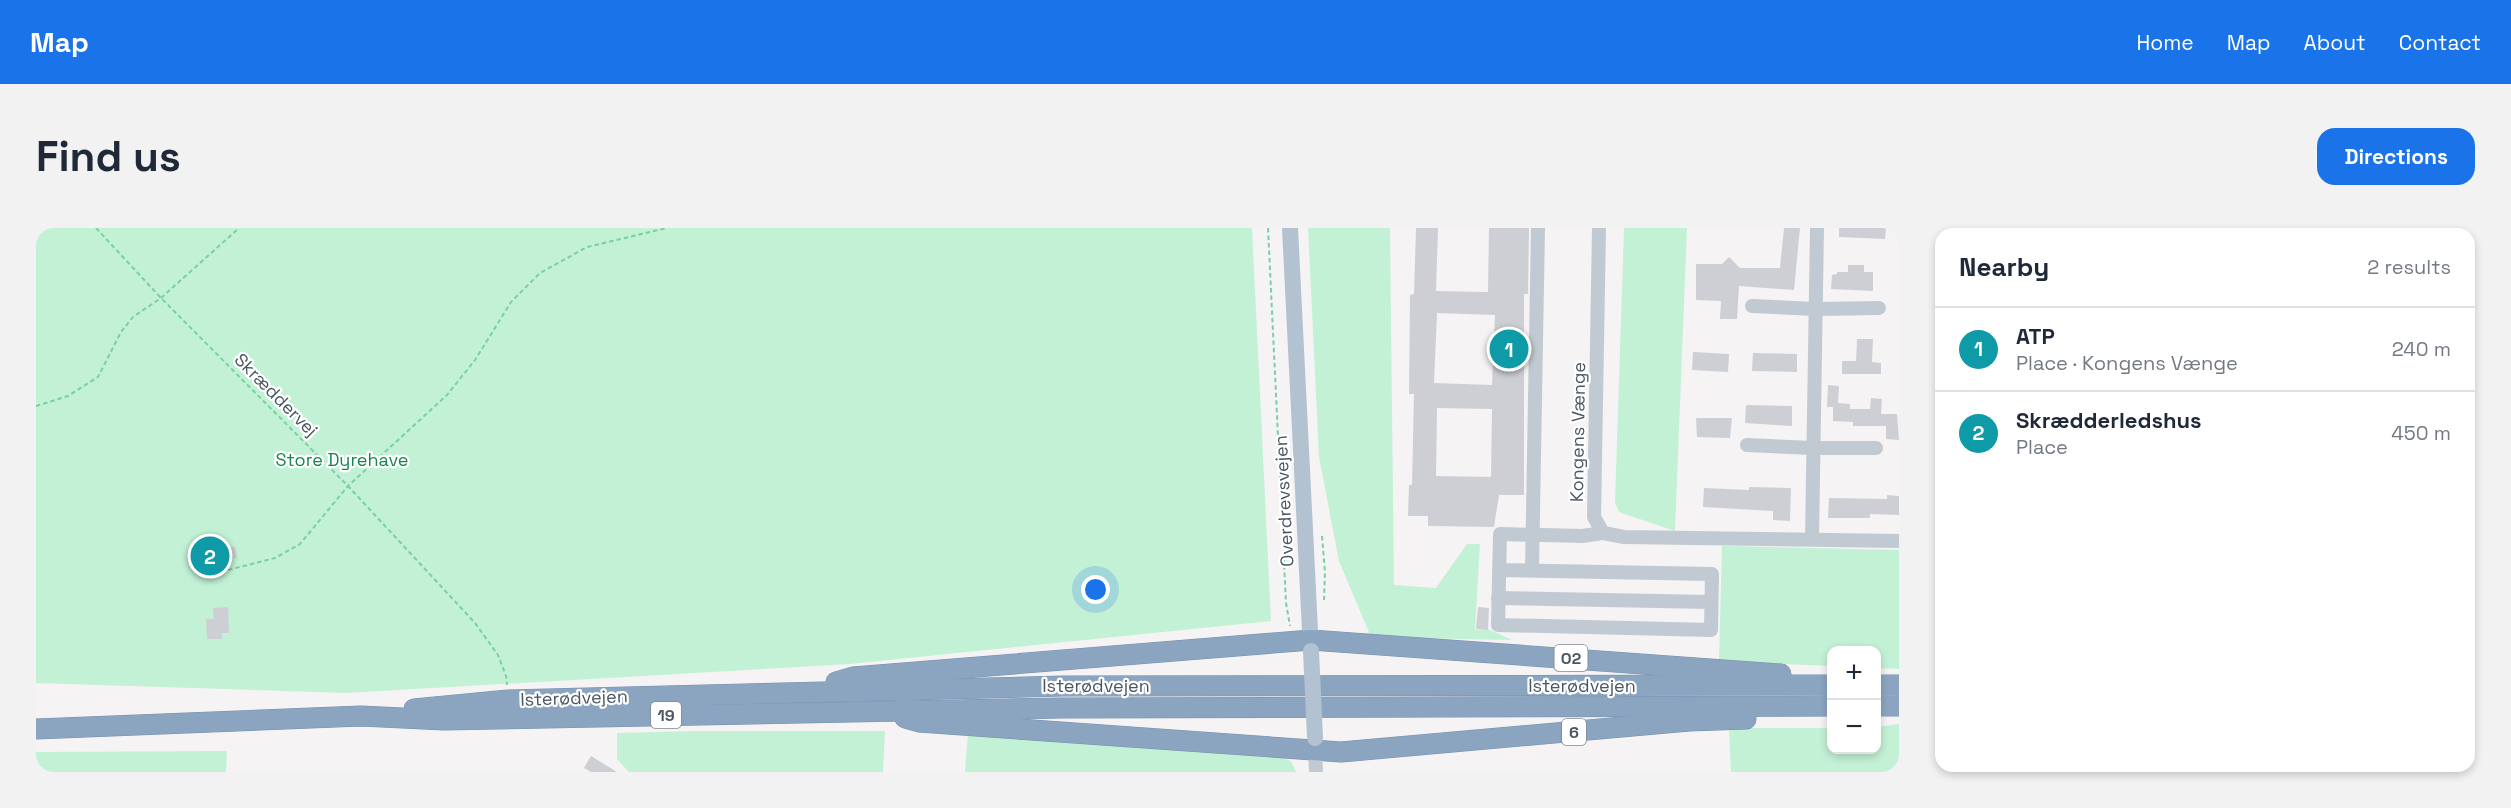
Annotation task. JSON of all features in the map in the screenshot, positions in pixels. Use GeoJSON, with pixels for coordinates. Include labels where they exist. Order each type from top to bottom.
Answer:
{"type":"FeatureCollection","features":[{"type":"Feature","properties":{"kind":"highway","name":"O2"},"geometry":{"type":"LineString","coordinates":[[1305,644],[1717,668],[1827,679]]}},
{"type":"Feature","properties":{"kind":"highway"},"geometry":{"type":"LineString","coordinates":[[800,691],[853,677],[1305,644]]}},
{"type":"Feature","properties":{"kind":"highway","name":"Isterødvejen"},"geometry":{"type":"LineString","coordinates":[[361,716],[444,705],[508,700],[800,691],[1063,686],[1827,685]]}},
{"type":"Feature","properties":{"kind":"highway"},"geometry":{"type":"LineString","coordinates":[[1881,685],[1899,686]]}},
{"type":"Feature","properties":{"kind":"highway"},"geometry":{"type":"LineString","coordinates":[[1881,706],[1899,706]]}},
{"type":"Feature","properties":{"kind":"highway","name":"Isterødvejen"},"geometry":{"type":"LineString","coordinates":[[36,729],[361,716],[444,720],[1061,708],[1827,707]]}},
{"type":"Feature","properties":{"kind":"highway","name":"6"},"geometry":{"type":"LineString","coordinates":[[1315,744],[1341,752],[1689,722],[1780,718],[1827,708]]}},
{"type":"Feature","properties":{"kind":"highway"},"geometry":{"type":"LineString","coordinates":[[879,710],[919,722],[1315,744]]}},
{"type":"Feature","properties":{"kind":"main road","name":"Overdrevsvejen"},"geometry":{"type":"LineString","coordinates":[[1290,228],[1305,644],[1315,744]]}},
{"type":"Feature","properties":{"kind":"street"},"geometry":{"type":"LineString","coordinates":[[1533,570],[1531,535],[1538,228]]}},
{"type":"Feature","properties":{"kind":"street","name":"Kongens Vænge"},"geometry":{"type":"LineString","coordinates":[[1599,228],[1594,517],[1603,533]]}},
{"type":"Feature","properties":{"kind":"street"},"geometry":{"type":"LineString","coordinates":[[1812,539],[1817,228]]}},
{"type":"Feature","properties":{"kind":"street"},"geometry":{"type":"LineString","coordinates":[[1752,306],[1815,309],[1879,308]]}},
{"type":"Feature","properties":{"kind":"street"},"geometry":{"type":"LineString","coordinates":[[1746,445],[1876,448]]}},
{"type":"Feature","properties":{"kind":"street"},"geometry":{"type":"LineString","coordinates":[[1499,570],[1712,574],[1710,630],[1498,625],[1498,598],[1500,534],[1582,536],[1603,533],[1624,537],[1899,541]]}},
{"type":"Feature","properties":{"kind":"street"},"geometry":{"type":"LineString","coordinates":[[1498,598],[1711,602]]}},
{"type":"Feature","properties":{"kind":"street","name":"Overdrevsvejen"},"geometry":{"type":"LineString","coordinates":[[1315,744],[1316,772]]}},
{"type":"Feature","properties":{"kind":"path","name":"Skræddervej"},"geometry":{"type":"LineString","coordinates":[[96,228],[161,298],[348,486],[475,623],[498,655],[506,676],[508,700]]}},
{"type":"Feature","properties":{"kind":"path"},"geometry":{"type":"LineString","coordinates":[[36,406],[68,396],[98,377],[121,332],[133,317],[161,298],[239,228]]}},
{"type":"Feature","properties":{"kind":"path"},"geometry":{"type":"LineString","coordinates":[[228,570],[275,558],[300,544],[348,486],[447,395],[475,360],[511,302],[540,273],[587,247],[667,228]]}},
{"type":"Feature","properties":{"kind":"path"},"geometry":{"type":"LineString","coordinates":[[1268,228],[1286,603],[1305,644]]}},
{"type":"Feature","properties":{"kind":"green space","name":"Store Dyrehave"},"geometry":{"type":"Polygon","coordinates":[[[36,228],[1252,228],[1271,621],[850,664],[345,693],[36,683],[36,228]]]}},
{"type":"Feature","properties":{"kind":"green space"},"geometry":{"type":"Polygon","coordinates":[[[1308,228],[1390,228],[1394,585],[1436,588],[1467,544],[1480,544],[1475,630],[1488,629],[1512,640],[1371,637],[1339,561],[1319,457],[1308,228]]]}},
{"type":"Feature","properties":{"kind":"green space"},"geometry":{"type":"Polygon","coordinates":[[[1624,228],[1687,228],[1675,531],[1619,512],[1615,502],[1624,228]]]}},
{"type":"Feature","properties":{"kind":"green space"},"geometry":{"type":"Polygon","coordinates":[[[1722,546],[1899,550],[1899,669],[1881,668],[1881,646],[1827,646],[1827,666],[1719,661],[1722,546]]]}},
{"type":"Feature","properties":{"kind":"green space"},"geometry":{"type":"Polygon","coordinates":[[[1899,724],[1899,772],[1731,772],[1729,728],[1827,728],[1827,754],[1881,754],[1881,726],[1899,724]]]}},
{"type":"Feature","properties":{"kind":"green space"},"geometry":{"type":"Polygon","coordinates":[[[885,731],[883,772],[629,772],[617,759],[617,733],[885,731]]]}},
{"type":"Feature","properties":{"kind":"green space"},"geometry":{"type":"Polygon","coordinates":[[[968,733],[1283,758],[1291,761],[1296,772],[965,772],[968,733]]]}},
{"type":"Feature","properties":{"kind":"green space"},"geometry":{"type":"Polygon","coordinates":[[[227,751],[226,772],[36,772],[36,752],[227,751]]]}},
{"type":"Feature","properties":{"kind":"building"},"geometry":{"type":"Polygon","coordinates":[[[1416,228],[1438,228],[1436,291],[1488,292],[1489,228],[1529,228],[1528,294],[1524,294],[1524,495],[1499,495],[1494,527],[1428,526],[1428,516],[1408,516],[1409,485],[1412,485],[1414,394],[1409,394],[1410,295],[1414,294],[1416,228]],[[1437,313],[1434,383],[1492,385],[1495,315],[1437,313]],[[1437,408],[1436,476],[1491,477],[1492,409],[1437,408]]]}},
{"type":"Feature","properties":{"kind":"building"},"geometry":{"type":"Polygon","coordinates":[[[1784,228],[1800,228],[1794,290],[1739,286],[1737,319],[1720,319],[1721,301],[1696,300],[1696,264],[1722,264],[1729,257],[1740,268],[1780,268],[1784,228]]]}},
{"type":"Feature","properties":{"kind":"building"},"geometry":{"type":"Polygon","coordinates":[[[1839,228],[1886,228],[1885,239],[1839,237],[1839,228]]]}},
{"type":"Feature","properties":{"kind":"building"},"geometry":{"type":"Polygon","coordinates":[[[1848,265],[1864,265],[1864,272],[1873,272],[1873,291],[1831,289],[1832,275],[1837,272],[1848,272],[1848,265]]]}},
{"type":"Feature","properties":{"kind":"building"},"geometry":{"type":"Polygon","coordinates":[[[1857,339],[1873,339],[1872,362],[1881,363],[1881,374],[1842,374],[1842,361],[1856,361],[1857,339]]]}},
{"type":"Feature","properties":{"kind":"building"},"geometry":{"type":"Polygon","coordinates":[[[1693,352],[1729,354],[1728,372],[1692,370],[1693,352]]]}},
{"type":"Feature","properties":{"kind":"building"},"geometry":{"type":"Polygon","coordinates":[[[1753,353],[1797,354],[1797,372],[1752,371],[1753,353]]]}},
{"type":"Feature","properties":{"kind":"building"},"geometry":{"type":"Polygon","coordinates":[[[1828,385],[1839,386],[1838,403],[1850,404],[1850,409],[1870,409],[1871,398],[1882,399],[1881,414],[1897,414],[1899,440],[1886,439],[1886,426],[1853,426],[1853,422],[1833,421],[1833,407],[1827,407],[1828,385]]]}},
{"type":"Feature","properties":{"kind":"building"},"geometry":{"type":"Polygon","coordinates":[[[1746,406],[1792,406],[1792,426],[1745,423],[1746,406]]]}},
{"type":"Feature","properties":{"kind":"building"},"geometry":{"type":"Polygon","coordinates":[[[1696,418],[1732,418],[1730,438],[1697,437],[1696,418]]]}},
{"type":"Feature","properties":{"kind":"building"},"geometry":{"type":"Polygon","coordinates":[[[1749,487],[1791,488],[1790,521],[1773,520],[1773,511],[1703,507],[1704,488],[1749,490],[1749,487]]]}},
{"type":"Feature","properties":{"kind":"building"},"geometry":{"type":"Polygon","coordinates":[[[1887,495],[1899,496],[1899,515],[1870,514],[1870,518],[1828,518],[1829,498],[1887,499],[1887,495]]]}},
{"type":"Feature","properties":{"kind":"building"},"geometry":{"type":"Polygon","coordinates":[[[235,547],[237,558],[217,560],[217,564],[204,565],[203,549],[235,547]]]}},
{"type":"Feature","properties":{"kind":"building"},"geometry":{"type":"Polygon","coordinates":[[[228,607],[229,633],[222,633],[222,639],[207,639],[206,619],[214,619],[213,608],[228,607]]]}},
{"type":"Feature","properties":{"kind":"building"},"geometry":{"type":"Polygon","coordinates":[[[1478,607],[1489,608],[1488,630],[1476,629],[1478,607]]]}},
{"type":"Feature","properties":{"kind":"building"},"geometry":{"type":"Polygon","coordinates":[[[591,756],[617,772],[591,772],[584,768],[591,756]]]}},
{"type":"Feature","properties":{"kind":"place","name":"ATP"},"geometry":{"type":"Point","coordinates":[1509,349]}},
{"type":"Feature","properties":{"kind":"place","name":"Skrædderledshus"},"geometry":{"type":"Point","coordinates":[210,556]}}]}
